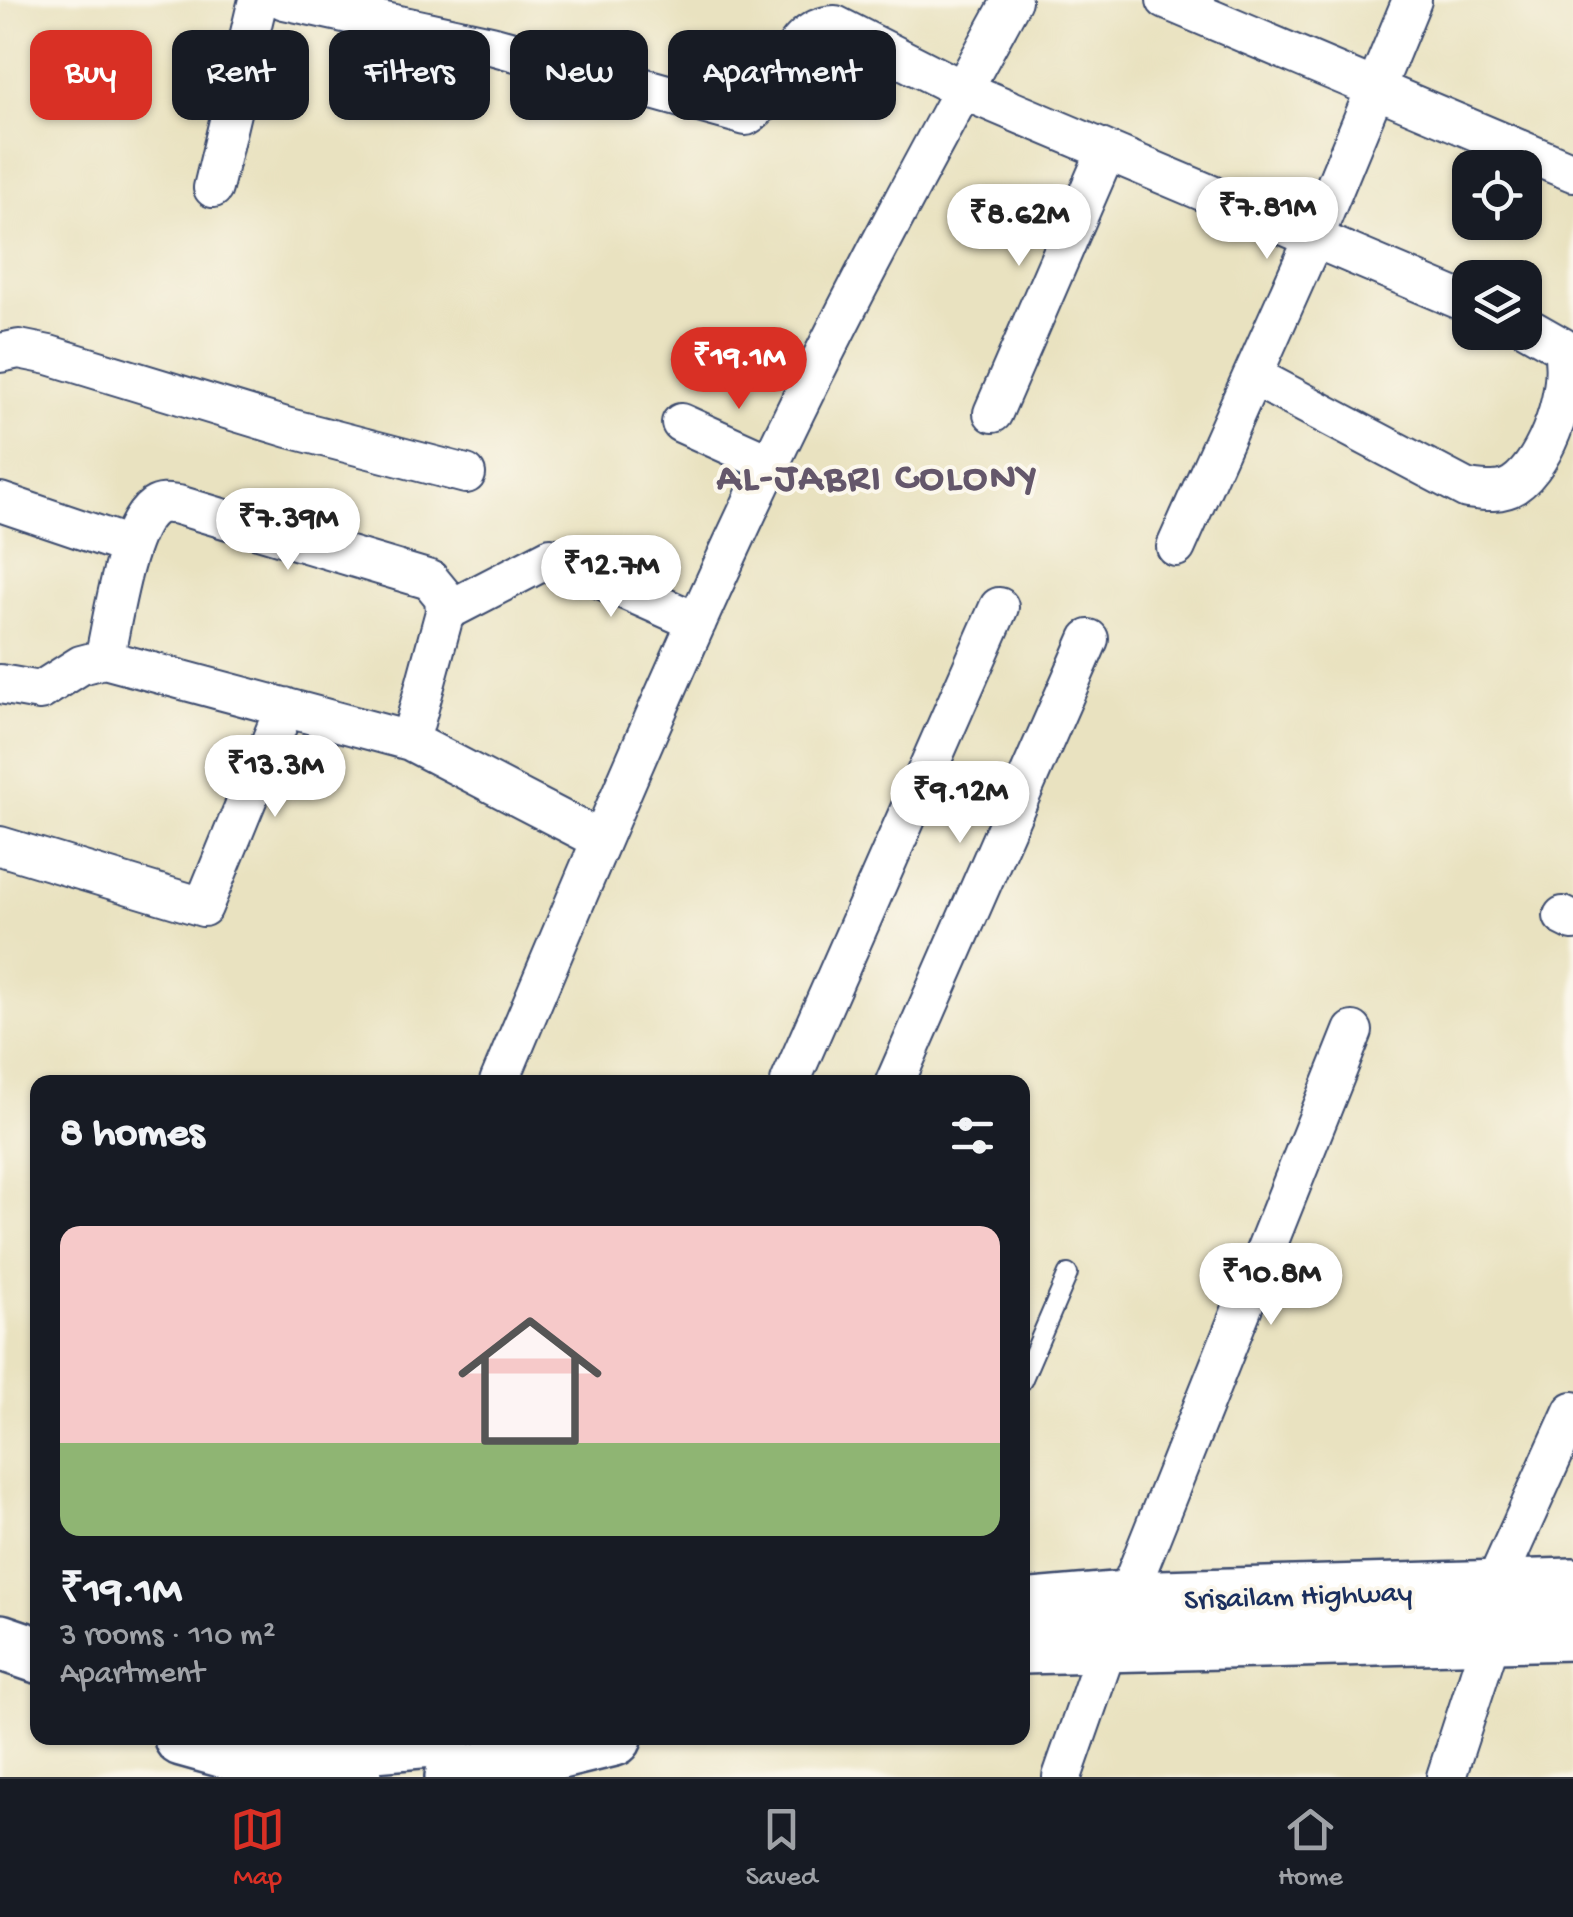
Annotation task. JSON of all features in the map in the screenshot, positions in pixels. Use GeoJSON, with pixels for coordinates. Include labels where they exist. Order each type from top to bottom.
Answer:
{"type":"FeatureCollection","features":[{"type":"Feature","properties":{"kind":"highway","name":"Srisailam Highway"},"geometry":{"type":"LineString","coordinates":[[1030,1609],[1118,1620],[1493,1610],[1573,1586]]}},
{"type":"Feature","properties":{"kind":"highway","name":"Srisailam Highway"},"geometry":{"type":"LineString","coordinates":[[1493,1610],[1573,1632]]}},
{"type":"Feature","properties":{"kind":"highway","name":"Srisailam Highway"},"geometry":{"type":"LineString","coordinates":[[1030,1644],[1118,1620]]}},
{"type":"Feature","properties":{"kind":"highway"},"geometry":{"type":"LineString","coordinates":[[0,1642],[30,1652]]}},
{"type":"Feature","properties":{"kind":"highway"},"geometry":{"type":"LineString","coordinates":[[0,1674],[30,1684]]}},
{"type":"Feature","properties":{"kind":"highway"},"geometry":{"type":"LineString","coordinates":[[218,1745],[311,1774],[354,1777]]}},
{"type":"Feature","properties":{"kind":"highway"},"geometry":{"type":"LineString","coordinates":[[453,1777],[585,1745]]}},
{"type":"Feature","properties":{"kind":"street"},"geometry":{"type":"LineString","coordinates":[[213,188],[258,0]]}},
{"type":"Feature","properties":{"kind":"street"},"geometry":{"type":"LineString","coordinates":[[284,0],[491,45],[746,116],[766,101],[806,35],[829,13],[962,90],[1452,297]]}},
{"type":"Feature","properties":{"kind":"street"},"geometry":{"type":"LineString","coordinates":[[501,1075],[601,840],[770,463],[1012,0]]}},
{"type":"Feature","properties":{"kind":"street"},"geometry":{"type":"LineString","coordinates":[[1166,0],[1573,172]]}},
{"type":"Feature","properties":{"kind":"street"},"geometry":{"type":"LineString","coordinates":[[1176,547],[1313,240],[1412,0]]}},
{"type":"Feature","properties":{"kind":"street"},"geometry":{"type":"LineString","coordinates":[[993,413],[1106,152]]}},
{"type":"Feature","properties":{"kind":"street"},"geometry":{"type":"LineString","coordinates":[[1253,376],[1467,490],[1495,492],[1511,487],[1526,475],[1548,437],[1565,392],[1568,349],[1542,335]]}},
{"type":"Feature","properties":{"kind":"street"},"geometry":{"type":"LineString","coordinates":[[0,353],[18,348],[49,356],[271,423],[466,474]]}},
{"type":"Feature","properties":{"kind":"street"},"geometry":{"type":"LineString","coordinates":[[681,423],[770,463]]}},
{"type":"Feature","properties":{"kind":"street"},"geometry":{"type":"LineString","coordinates":[[0,502],[130,546]]}},
{"type":"Feature","properties":{"kind":"street"},"geometry":{"type":"LineString","coordinates":[[104,659],[130,546],[151,509],[162,504],[178,505],[430,580],[444,597],[445,612],[410,740]]}},
{"type":"Feature","properties":{"kind":"street"},"geometry":{"type":"LineString","coordinates":[[445,612],[551,556],[697,622]]}},
{"type":"Feature","properties":{"kind":"street"},"geometry":{"type":"LineString","coordinates":[[793,1075],[1000,606]]}},
{"type":"Feature","properties":{"kind":"street"},"geometry":{"type":"LineString","coordinates":[[898,1075],[1088,639]]}},
{"type":"Feature","properties":{"kind":"street"},"geometry":{"type":"LineString","coordinates":[[0,684],[40,691],[81,665],[104,659],[410,740],[601,840]]}},
{"type":"Feature","properties":{"kind":"street"},"geometry":{"type":"LineString","coordinates":[[0,846],[203,907],[285,707]]}},
{"type":"Feature","properties":{"kind":"street"},"geometry":{"type":"LineString","coordinates":[[1062,1777],[1118,1620],[1353,1031]]}},
{"type":"Feature","properties":{"kind":"street"},"geometry":{"type":"LineString","coordinates":[[1446,1777],[1493,1610],[1573,1411]]}},
{"type":"Feature","properties":{"kind":"lane"},"geometry":{"type":"LineString","coordinates":[[1030,1362],[1068,1274]]}},
{"type":"Feature","properties":{"kind":"district","name":"AL-JABRI COLONY"},"geometry":{"type":"Point","coordinates":[878,474]}}]}
